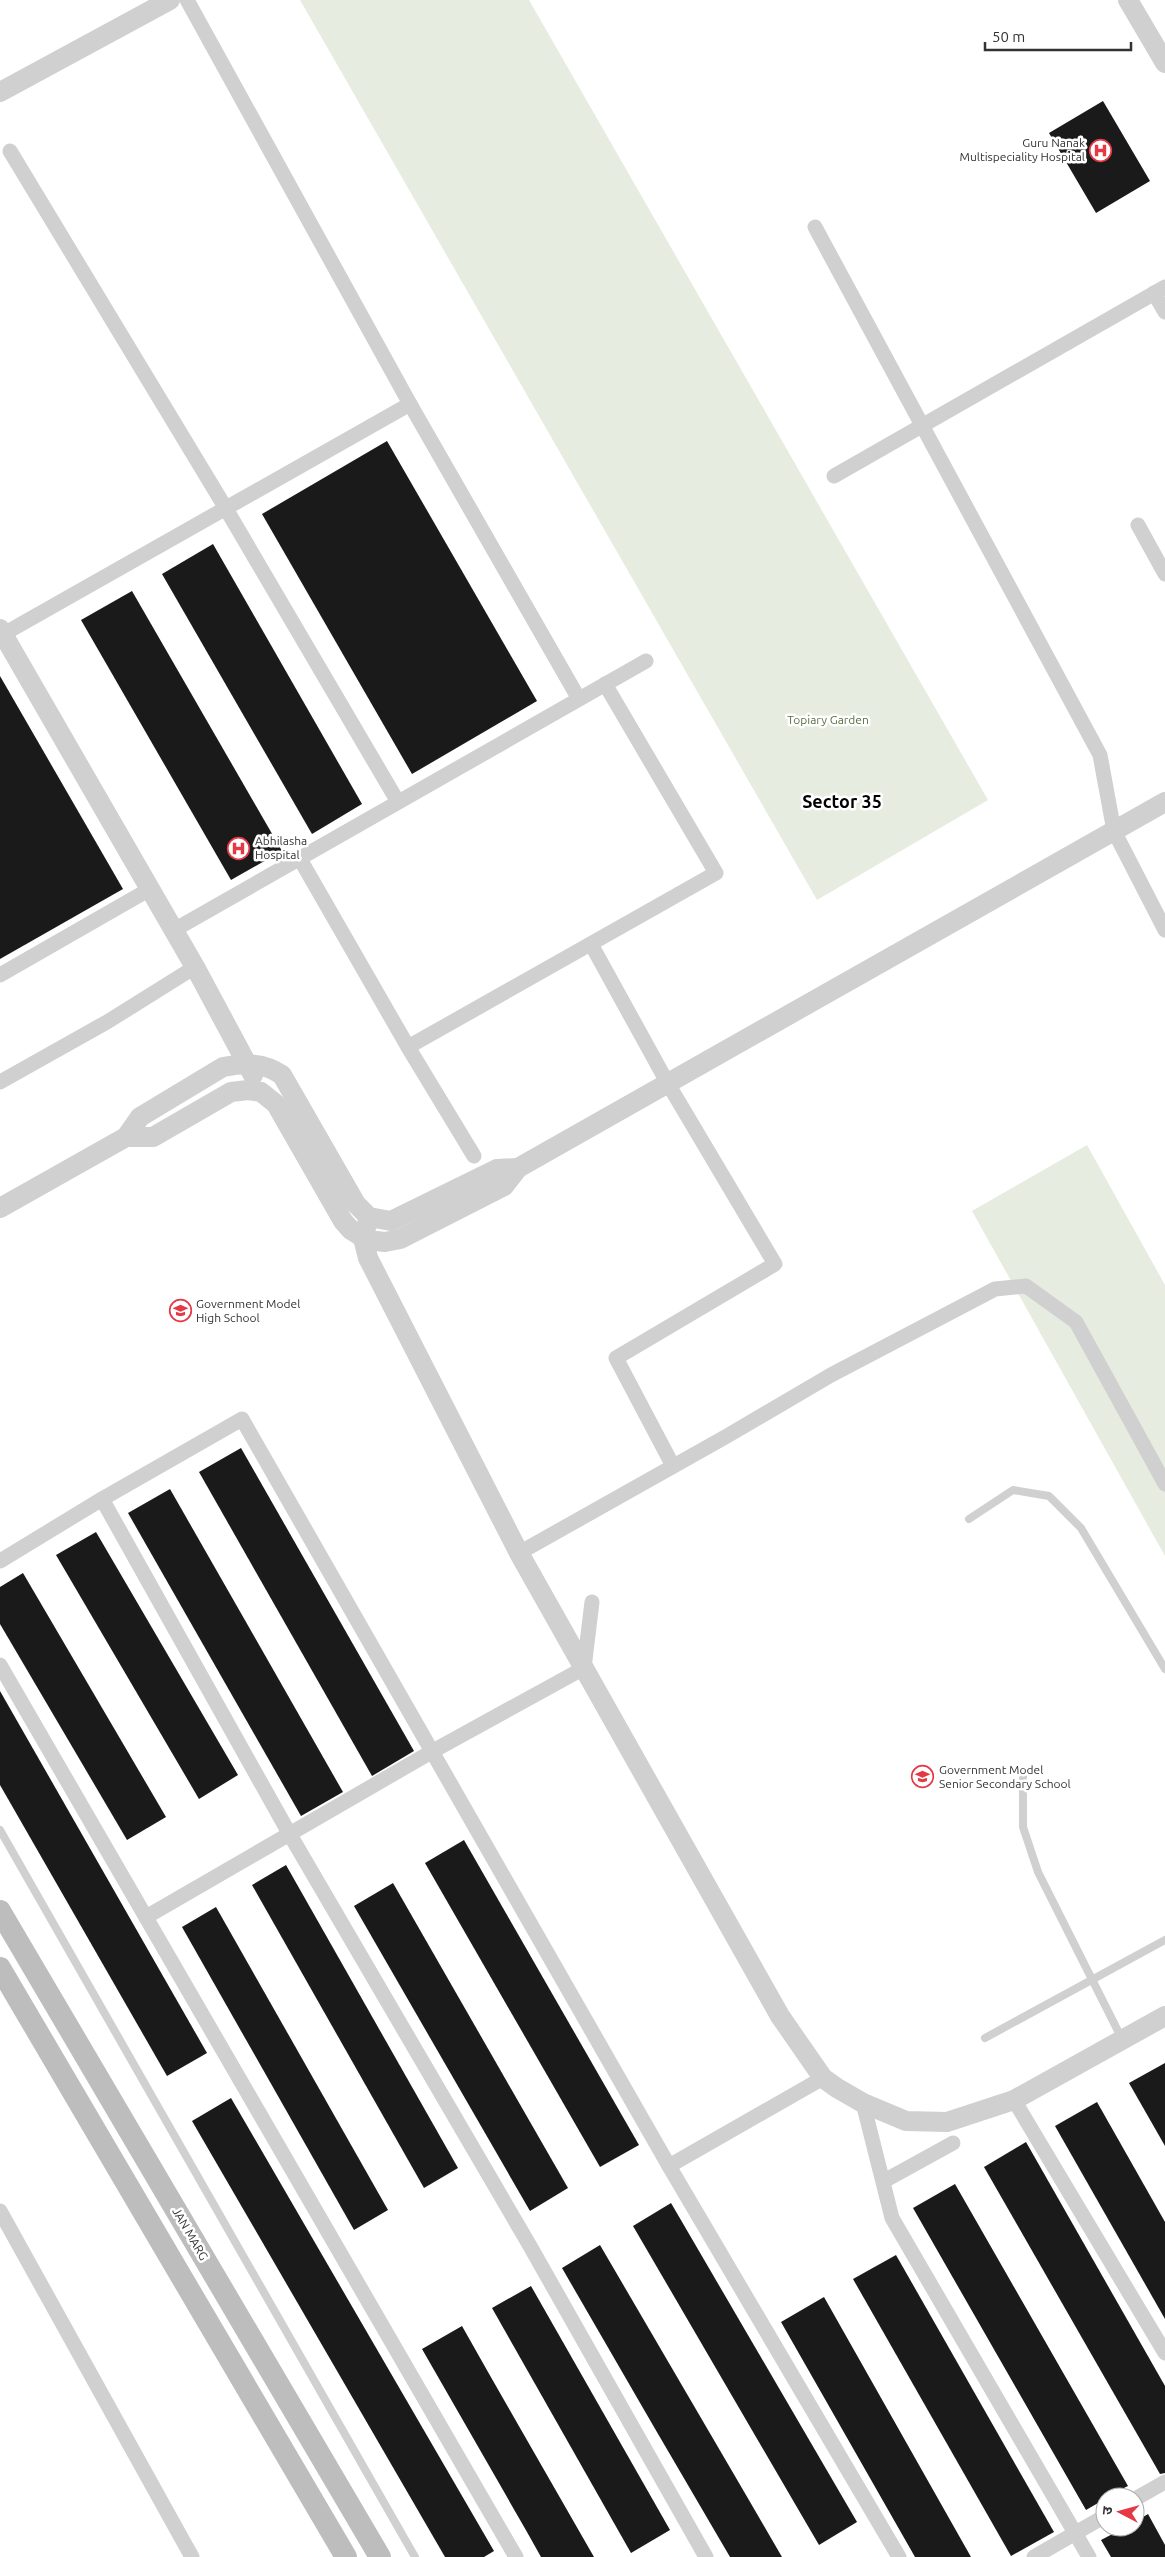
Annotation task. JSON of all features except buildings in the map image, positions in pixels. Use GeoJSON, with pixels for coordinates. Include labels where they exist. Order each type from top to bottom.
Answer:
{"type":"FeatureCollection","features":[{"type":"Feature","properties":{"kind":"main road","name":"JAN MARG"},"geometry":{"type":"LineString","coordinates":[[0,1911],[380,2557]]}},
{"type":"Feature","properties":{"kind":"main road"},"geometry":{"type":"LineString","coordinates":[[0,1968],[346,2557]]}},
{"type":"Feature","properties":{"kind":"street"},"geometry":{"type":"LineString","coordinates":[[0,92],[170,0]]}},
{"type":"Feature","properties":{"kind":"street"},"geometry":{"type":"LineString","coordinates":[[187,0],[410,404],[579,699]]}},
{"type":"Feature","properties":{"kind":"street"},"geometry":{"type":"LineString","coordinates":[[1128,0],[1165,63]]}},
{"type":"Feature","properties":{"kind":"street"},"geometry":{"type":"LineString","coordinates":[[10,150],[225,507],[398,802]]}},
{"type":"Feature","properties":{"kind":"street"},"geometry":{"type":"LineString","coordinates":[[814,226],[1100,755],[1114,831],[1165,930]]}},
{"type":"Feature","properties":{"kind":"street"},"geometry":{"type":"LineString","coordinates":[[834,476],[1160,290],[1165,312]]}},
{"type":"Feature","properties":{"kind":"street"},"geometry":{"type":"LineString","coordinates":[[410,404],[1,633],[174,930],[262,1092],[276,1104],[343,1221],[362,1238],[378,1242],[400,1239],[504,1186],[518,1168],[1165,802]]}},
{"type":"Feature","properties":{"kind":"street"},"geometry":{"type":"LineString","coordinates":[[1138,525],[1165,574]]}},
{"type":"Feature","properties":{"kind":"street"},"geometry":{"type":"LineString","coordinates":[[174,930],[646,661]]}},
{"type":"Feature","properties":{"kind":"street"},"geometry":{"type":"LineString","coordinates":[[408,1047],[716,872],[605,684]]}},
{"type":"Feature","properties":{"kind":"street"},"geometry":{"type":"LineString","coordinates":[[300,859],[408,1047],[474,1156]]}},
{"type":"Feature","properties":{"kind":"street"},"geometry":{"type":"LineString","coordinates":[[0,974],[150,889]]}},
{"type":"Feature","properties":{"kind":"street"},"geometry":{"type":"LineString","coordinates":[[591,944],[667,1082],[776,1264],[616,1358],[673,1466]]}},
{"type":"Feature","properties":{"kind":"street"},"geometry":{"type":"LineString","coordinates":[[0,1082],[107,1022],[195,967]]}},
{"type":"Feature","properties":{"kind":"street"},"geometry":{"type":"LineString","coordinates":[[0,1208],[126,1137],[140,1117],[223,1067],[247,1064],[267,1066],[282,1074],[356,1204],[369,1217],[391,1221],[496,1169],[518,1168]]}},
{"type":"Feature","properties":{"kind":"street"},"geometry":{"type":"LineString","coordinates":[[126,1137],[153,1137],[231,1092],[248,1090],[262,1092]]}},
{"type":"Feature","properties":{"kind":"street"},"geometry":{"type":"LineString","coordinates":[[369,1217],[362,1238],[368,1258],[519,1552],[780,2016],[823,2078],[863,2103],[906,2120],[947,2122],[1014,2100],[1122,2039],[1164,2018]]}},
{"type":"Feature","properties":{"kind":"street"},"geometry":{"type":"LineString","coordinates":[[519,1552],[831,1375],[995,1289],[1026,1286],[1076,1322],[1165,1484]]}},
{"type":"Feature","properties":{"kind":"street"},"geometry":{"type":"LineString","coordinates":[[0,1561],[102,1499],[242,1419],[669,2166],[899,2557]]}},
{"type":"Feature","properties":{"kind":"street"},"geometry":{"type":"LineString","coordinates":[[102,1499],[289,1834],[530,2246],[706,2557]]}},
{"type":"Feature","properties":{"kind":"street"},"geometry":{"type":"LineString","coordinates":[[584,1668],[592,1602]]}},
{"type":"Feature","properties":{"kind":"street"},"geometry":{"type":"LineString","coordinates":[[0,1665],[516,2557]]}},
{"type":"Feature","properties":{"kind":"street"},"geometry":{"type":"LineString","coordinates":[[146,1917],[433,1751],[584,1668]]}},
{"type":"Feature","properties":{"kind":"street"},"geometry":{"type":"LineString","coordinates":[[669,2166],[823,2078]]}},
{"type":"Feature","properties":{"kind":"street"},"geometry":{"type":"LineString","coordinates":[[1014,2100],[1165,2353]]}},
{"type":"Feature","properties":{"kind":"street"},"geometry":{"type":"LineString","coordinates":[[863,2103],[892,2218],[906,2246],[1089,2557]]}},
{"type":"Feature","properties":{"kind":"street"},"geometry":{"type":"LineString","coordinates":[[884,2181],[953,2143]]}},
{"type":"Feature","properties":{"kind":"street"},"geometry":{"type":"LineString","coordinates":[[0,2211],[192,2557]]}},
{"type":"Feature","properties":{"kind":"street"},"geometry":{"type":"LineString","coordinates":[[1145,2493],[1165,2482]]}},
{"type":"Feature","properties":{"kind":"street"},"geometry":{"type":"LineString","coordinates":[[1034,2557],[1095,2522]]}},
{"type":"Feature","properties":{"kind":"lane"},"geometry":{"type":"LineString","coordinates":[[969,1519],[1013,1490],[1049,1496],[1081,1528],[1165,1669]]}},
{"type":"Feature","properties":{"kind":"lane"},"geometry":{"type":"LineString","coordinates":[[1023,1772],[1023,1827],[1038,1872],[1122,2039]]}},
{"type":"Feature","properties":{"kind":"lane"},"geometry":{"type":"LineString","coordinates":[[0,1830],[415,2557]]}},
{"type":"Feature","properties":{"kind":"lane"},"geometry":{"type":"LineString","coordinates":[[985,2038],[1165,1940]]}},
{"type":"Feature","properties":{"kind":"green space","name":"Topiary Garden"},"geometry":{"type":"Polygon","coordinates":[[[300,0],[529,0],[988,800],[817,900],[300,0]]]}},
{"type":"Feature","properties":{"kind":"green space"},"geometry":{"type":"Polygon","coordinates":[[[1087,1145],[1165,1285],[1165,1556],[972,1211],[1087,1145]]]}},
{"type":"Feature","properties":{"kind":"place","name":"Guru Nanak Multispeciality Hospital"},"geometry":{"type":"Point","coordinates":[1101,150]}},
{"type":"Feature","properties":{"kind":"place","name":"Abhilasha Hospital"},"geometry":{"type":"Point","coordinates":[239,848]}},
{"type":"Feature","properties":{"kind":"place","name":"Government Model High School"},"geometry":{"type":"Point","coordinates":[180,1311]}},
{"type":"Feature","properties":{"kind":"place","name":"Government Model Senior Secondary School"},"geometry":{"type":"Point","coordinates":[923,1777]}},
{"type":"Feature","properties":{"kind":"district","name":"Sector 35"},"geometry":{"type":"Point","coordinates":[842,802]}}]}
